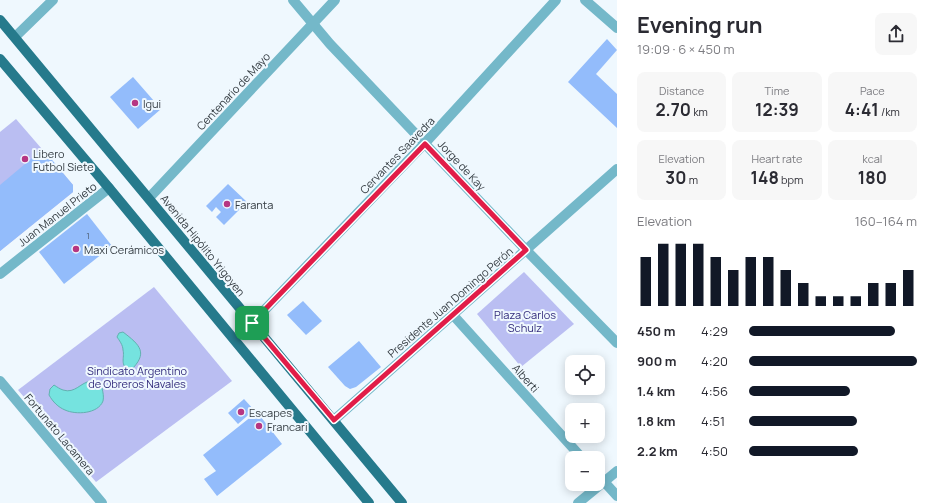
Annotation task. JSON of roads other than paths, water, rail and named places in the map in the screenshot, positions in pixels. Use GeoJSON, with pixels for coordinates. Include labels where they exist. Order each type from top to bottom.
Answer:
{"type":"FeatureCollection","features":[{"type":"Feature","properties":{"kind":"main road","name":"Avenida Hipólito Yrigoyen"},"geometry":{"type":"LineString","coordinates":[[0,20],[402,503]]}},
{"type":"Feature","properties":{"kind":"main road"},"geometry":{"type":"LineString","coordinates":[[0,59],[109,188],[369,503]]}},
{"type":"Feature","properties":{"kind":"street"},"geometry":{"type":"LineString","coordinates":[[15,37],[53,0]]}},
{"type":"Feature","properties":{"kind":"street","name":"Jorge de Kay"},"geometry":{"type":"LineString","coordinates":[[293,0],[312,24],[425,144],[617,343]]}},
{"type":"Feature","properties":{"kind":"street","name":"Centenario de Mayo"},"geometry":{"type":"LineString","coordinates":[[149,198],[335,0]]}},
{"type":"Feature","properties":{"kind":"street","name":"Cervantes Saavedra"},"geometry":{"type":"LineString","coordinates":[[252,323],[425,144],[556,0]]}},
{"type":"Feature","properties":{"kind":"street"},"geometry":{"type":"LineString","coordinates":[[585,0],[617,28]]}},
{"type":"Feature","properties":{"kind":"street","name":"Presidente Juan Domingo Perón"},"geometry":{"type":"LineString","coordinates":[[334,420],[617,169]]}},
{"type":"Feature","properties":{"kind":"street","name":"Juan Manuel Prieto"},"geometry":{"type":"LineString","coordinates":[[0,274],[109,188]]}},
{"type":"Feature","properties":{"kind":"street","name":"Alberti"},"geometry":{"type":"LineString","coordinates":[[453,315],[576,451]]}},
{"type":"Feature","properties":{"kind":"street","name":"Fortunato Lacamera"},"geometry":{"type":"LineString","coordinates":[[0,381],[102,503]]}},
{"type":"Feature","properties":{"kind":"street"},"geometry":{"type":"LineString","coordinates":[[605,477],[617,471]]}},
{"type":"Feature","properties":{"kind":"street"},"geometry":{"type":"LineString","coordinates":[[605,483],[617,496]]}},
{"type":"Feature","properties":{"kind":"street"},"geometry":{"type":"LineString","coordinates":[[578,503],[590,491]]}},
{"type":"Feature","properties":{"kind":"place","name":"Igui"},"geometry":{"type":"Point","coordinates":[135,103]}},
{"type":"Feature","properties":{"kind":"place","name":"Libero Futbol Siete"},"geometry":{"type":"Point","coordinates":[25,159]}},
{"type":"Feature","properties":{"kind":"place","name":"Faranta"},"geometry":{"type":"Point","coordinates":[227,204]}},
{"type":"Feature","properties":{"kind":"place","name":"Maxi Cerámicos"},"geometry":{"type":"Point","coordinates":[76,249]}},
{"type":"Feature","properties":{"kind":"place","name":"Escapes"},"geometry":{"type":"Point","coordinates":[241,412]}},
{"type":"Feature","properties":{"kind":"place","name":"Francari"},"geometry":{"type":"Point","coordinates":[259,426]}},
{"type":"Feature","properties":{"kind":"park label","name":"Plaza Carlos Schulz"},"geometry":{"type":"Point","coordinates":[525,320]}},
{"type":"Feature","properties":{"kind":"park label","name":"Sindicato Argentino de Obreros Navales"},"geometry":{"type":"Point","coordinates":[137,376]}}]}
